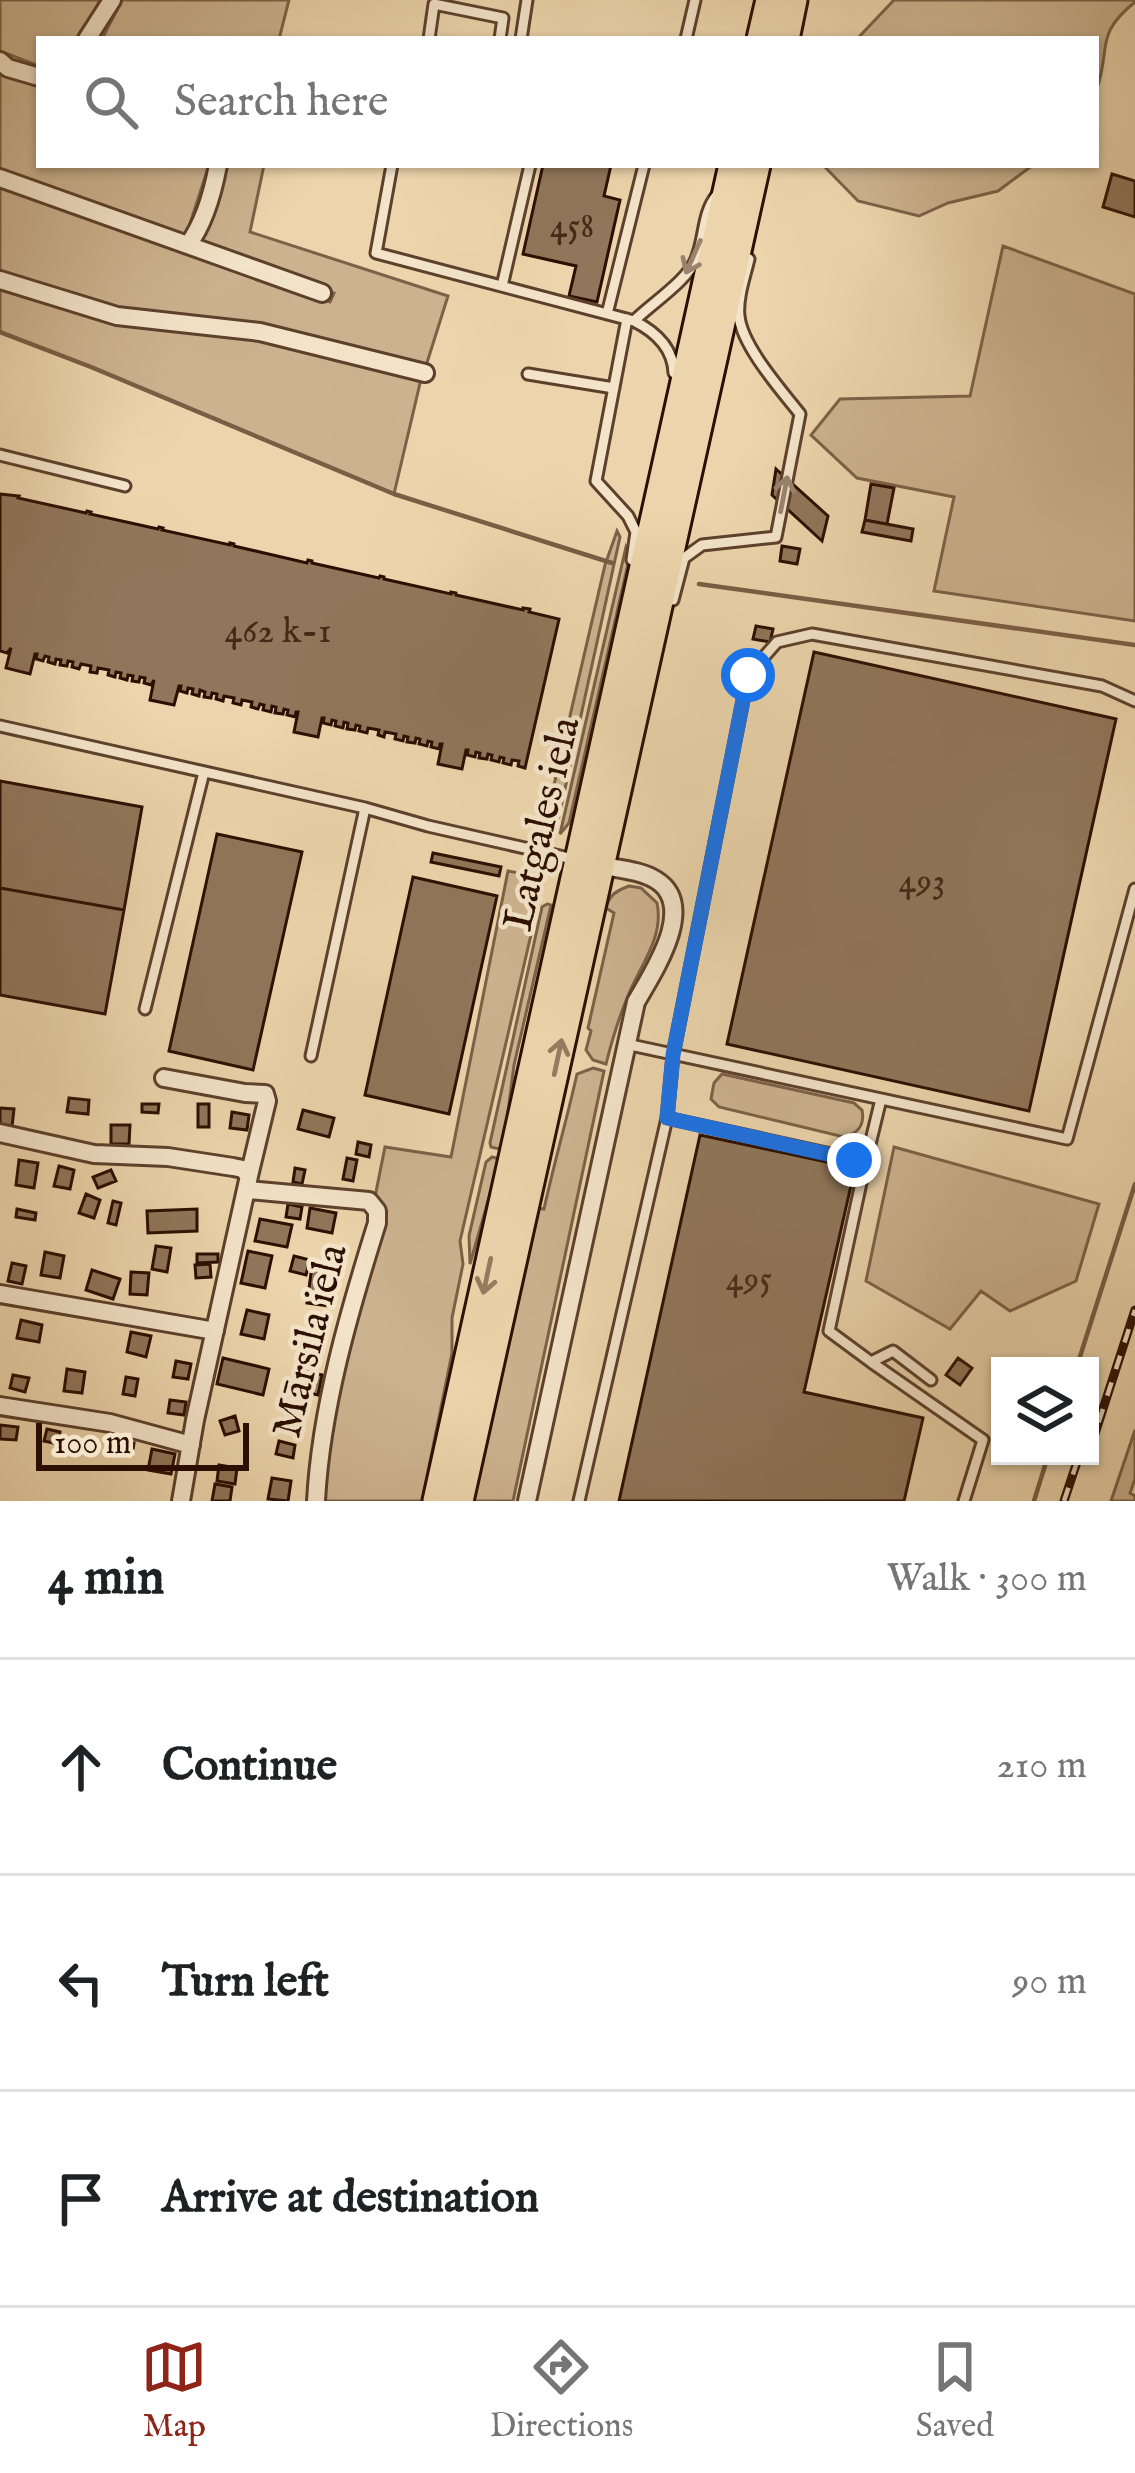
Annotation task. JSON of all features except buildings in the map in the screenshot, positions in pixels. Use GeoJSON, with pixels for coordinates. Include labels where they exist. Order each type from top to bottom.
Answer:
{"type":"FeatureCollection","features":[{"type":"Feature","properties":{"kind":"highway"},"geometry":{"type":"LineString","coordinates":[[762,36],[770,0]]}},
{"type":"Feature","properties":{"kind":"highway"},"geometry":{"type":"LineString","coordinates":[[786,36],[794,0]]}},
{"type":"Feature","properties":{"kind":"highway","name":"Latgales iela"},"geometry":{"type":"LineString","coordinates":[[437,1501],[589,862],[626,749],[758,168]]}},
{"type":"Feature","properties":{"kind":"highway","name":"Latgales iela"},"geometry":{"type":"LineString","coordinates":[[459,1501],[535,1201],[621,670],[732,172]]}},
{"type":"Feature","properties":{"kind":"street"},"geometry":{"type":"LineString","coordinates":[[90,36],[112,0]]}},
{"type":"Feature","properties":{"kind":"street"},"geometry":{"type":"LineString","coordinates":[[0,61],[36,76]]}},
{"type":"Feature","properties":{"kind":"street"},"geometry":{"type":"LineString","coordinates":[[188,245],[214,190],[218,168]]}},
{"type":"Feature","properties":{"kind":"street"},"geometry":{"type":"LineString","coordinates":[[0,178],[322,293]]}},
{"type":"Feature","properties":{"kind":"street"},"geometry":{"type":"LineString","coordinates":[[0,280],[117,316],[260,332],[425,373]]}},
{"type":"Feature","properties":{"kind":"street"},"geometry":{"type":"LineString","coordinates":[[527,1501],[636,1002],[665,950],[674,912],[672,897],[660,882],[589,862]]}},
{"type":"Feature","properties":{"kind":"street"},"geometry":{"type":"LineString","coordinates":[[164,1078],[265,1094],[267,1101],[181,1501]]}},
{"type":"Feature","properties":{"kind":"street"},"geometry":{"type":"LineString","coordinates":[[0,1133],[94,1154],[233,1166],[242,1169],[248,1183]]}},
{"type":"Feature","properties":{"kind":"street","name":"Mārsila iela"},"geometry":{"type":"LineString","coordinates":[[248,1183],[369,1201],[376,1211],[377,1223],[351,1306],[318,1467],[316,1501]]}},
{"type":"Feature","properties":{"kind":"street"},"geometry":{"type":"LineString","coordinates":[[0,1294],[215,1331]]}},
{"type":"Feature","properties":{"kind":"street"},"geometry":{"type":"LineString","coordinates":[[0,1406],[110,1423],[191,1444]]}},
{"type":"Feature","properties":{"kind":"lane"},"geometry":{"type":"LineString","coordinates":[[521,36],[527,0]]}},
{"type":"Feature","properties":{"kind":"lane"},"geometry":{"type":"LineString","coordinates":[[687,36],[695,0]]}},
{"type":"Feature","properties":{"kind":"lane"},"geometry":{"type":"LineString","coordinates":[[429,36],[434,4],[503,18],[500,36]]}},
{"type":"Feature","properties":{"kind":"lane"},"geometry":{"type":"LineString","coordinates":[[391,168],[376,253],[631,320],[658,337],[669,351],[675,368],[670,391]]}},
{"type":"Feature","properties":{"kind":"lane"},"geometry":{"type":"LineString","coordinates":[[502,286],[529,168]]}},
{"type":"Feature","properties":{"kind":"lane"},"geometry":{"type":"LineString","coordinates":[[607,314],[643,168]]}},
{"type":"Feature","properties":{"kind":"lane","name":"Latgales iela"},"geometry":{"type":"LineString","coordinates":[[760,168],[765,182],[761,199]]}},
{"type":"Feature","properties":{"kind":"lane"},"geometry":{"type":"LineString","coordinates":[[628,581],[637,532],[596,481],[631,320],[695,262],[709,205],[732,172]]}},
{"type":"Feature","properties":{"kind":"lane"},"geometry":{"type":"LineString","coordinates":[[669,614],[684,558],[702,545],[776,537],[800,414],[744,333],[739,310],[751,248]]}},
{"type":"Feature","properties":{"kind":"lane"},"geometry":{"type":"LineString","coordinates":[[528,374],[614,388]]}},
{"type":"Feature","properties":{"kind":"lane"},"geometry":{"type":"LineString","coordinates":[[665,414],[669,458]]}},
{"type":"Feature","properties":{"kind":"lane"},"geometry":{"type":"LineString","coordinates":[[0,454],[125,486]]}},
{"type":"Feature","properties":{"kind":"lane"},"geometry":{"type":"LineString","coordinates":[[618,625],[616,650],[621,670]]}},
{"type":"Feature","properties":{"kind":"lane","name":"Latgales iela"},"geometry":{"type":"LineString","coordinates":[[626,749],[645,716],[664,634]]}},
{"type":"Feature","properties":{"kind":"lane"},"geometry":{"type":"LineString","coordinates":[[579,1501],[667,1118],[673,1055],[748,675],[777,642],[812,634],[1102,686],[1135,701]]}},
{"type":"Feature","properties":{"kind":"lane"},"geometry":{"type":"LineString","coordinates":[[0,726],[589,862]]}},
{"type":"Feature","properties":{"kind":"lane"},"geometry":{"type":"LineString","coordinates":[[145,1009],[204,772]]}},
{"type":"Feature","properties":{"kind":"lane"},"geometry":{"type":"LineString","coordinates":[[311,1056],[365,808]]}},
{"type":"Feature","properties":{"kind":"lane"},"geometry":{"type":"LineString","coordinates":[[626,1044],[1067,1139],[1135,889]]}},
{"type":"Feature","properties":{"kind":"lane"},"geometry":{"type":"LineString","coordinates":[[881,1099],[829,1331],[983,1441],[964,1501]]}},
{"type":"Feature","properties":{"kind":"lane"},"geometry":{"type":"LineString","coordinates":[[667,1118],[854,1160],[864,1169]]}},
{"type":"Feature","properties":{"kind":"lane"},"geometry":{"type":"LineString","coordinates":[[872,1362],[893,1351],[931,1380]]}},
{"type":"Feature","properties":{"kind":"shaded area"},"geometry":{"type":"Polygon","coordinates":[[[0,0],[100,0],[83,36],[36,36],[36,65],[0,51],[0,0]]]}},
{"type":"Feature","properties":{"kind":"shaded area"},"geometry":{"type":"Polygon","coordinates":[[[122,0],[289,0],[280,36],[104,36],[122,0]]]}},
{"type":"Feature","properties":{"kind":"shaded area"},"geometry":{"type":"Polygon","coordinates":[[[894,0],[1135,0],[1108,34],[1099,82],[1099,36],[860,36],[894,0]]]}},
{"type":"Feature","properties":{"kind":"shaded area"},"geometry":{"type":"Polygon","coordinates":[[[0,72],[36,83],[36,168],[208,168],[185,239],[0,170],[0,72]]]}},
{"type":"Feature","properties":{"kind":"shaded area"},"geometry":{"type":"Polygon","coordinates":[[[222,168],[263,168],[250,232],[448,296],[425,369],[109,307],[0,271],[0,186],[330,302],[334,293],[199,242],[222,168]]]}},
{"type":"Feature","properties":{"kind":"shaded area"},"geometry":{"type":"Polygon","coordinates":[[[826,168],[1029,168],[998,191],[948,203],[919,216],[858,201],[826,168]]]}},
{"type":"Feature","properties":{"kind":"shaded area"},"geometry":{"type":"Polygon","coordinates":[[[1003,246],[1135,294],[1135,621],[934,591],[954,497],[857,478],[811,435],[840,399],[970,396],[1003,246]]]}},
{"type":"Feature","properties":{"kind":"shaded area"},"geometry":{"type":"Polygon","coordinates":[[[0,287],[225,332],[421,379],[394,494],[0,332],[0,287]]]}},
{"type":"Feature","properties":{"kind":"shaded area"},"geometry":{"type":"Polygon","coordinates":[[[617,531],[620,537],[554,839],[541,841],[605,565],[617,531]]]}},
{"type":"Feature","properties":{"kind":"shaded area"},"geometry":{"type":"Polygon","coordinates":[[[626,547],[630,555],[569,823],[560,834],[626,547]]]}},
{"type":"Feature","properties":{"kind":"shaded area"},"geometry":{"type":"Polygon","coordinates":[[[508,871],[539,877],[543,883],[460,1241],[463,1264],[452,1318],[452,1353],[422,1501],[314,1501],[385,1147],[451,1157],[508,871]]]}},
{"type":"Feature","properties":{"kind":"shaded area"},"geometry":{"type":"Polygon","coordinates":[[[629,886],[641,888],[657,903],[657,927],[606,1064],[593,1060],[586,1050],[588,1028],[614,913],[606,908],[614,894],[629,886]]]}},
{"type":"Feature","properties":{"kind":"shaded area"},"geometry":{"type":"Polygon","coordinates":[[[551,905],[514,1065],[503,1150],[490,1143],[542,907],[551,905]]]}},
{"type":"Feature","properties":{"kind":"shaded area"},"geometry":{"type":"Polygon","coordinates":[[[593,1068],[604,1071],[513,1501],[472,1501],[536,1208],[544,1209],[577,1074],[593,1068]]]}},
{"type":"Feature","properties":{"kind":"shaded area"},"geometry":{"type":"Polygon","coordinates":[[[722,1074],[854,1103],[862,1110],[862,1124],[844,1137],[719,1107],[711,1099],[714,1083],[722,1074]]]}},
{"type":"Feature","properties":{"kind":"shaded area"},"geometry":{"type":"Polygon","coordinates":[[[894,1147],[1099,1204],[1076,1281],[1010,1311],[981,1291],[950,1329],[866,1281],[894,1147]]]}},
{"type":"Feature","properties":{"kind":"shaded area"},"geometry":{"type":"Polygon","coordinates":[[[492,1157],[500,1159],[470,1264],[469,1236],[486,1162],[492,1157]]]}},
{"type":"Feature","properties":{"kind":"shaded area"},"geometry":{"type":"Polygon","coordinates":[[[1135,1430],[1135,1479],[1130,1493],[1135,1501],[1111,1501],[1135,1430]]]}},
{"type":"Feature","properties":{"kind":"waterway"},"geometry":{"type":"LineString","coordinates":[[0,332],[394,494],[612,563]]}},
{"type":"Feature","properties":{"kind":"waterway"},"geometry":{"type":"LineString","coordinates":[[699,584],[1135,645]]}},
{"type":"Feature","properties":{"kind":"waterway"},"geometry":{"type":"LineString","coordinates":[[1080,1357],[1135,1184]]}},
{"type":"Feature","properties":{"kind":"waterway"},"geometry":{"type":"LineString","coordinates":[[1034,1501],[1045,1465]]}},
{"type":"Feature","properties":{"kind":"railway"},"geometry":{"type":"LineString","coordinates":[[1099,1421],[1135,1310]]}},
{"type":"Feature","properties":{"kind":"railway"},"geometry":{"type":"LineString","coordinates":[[1064,1501],[1076,1465]]}},
{"type":"Feature","properties":{"kind":"route"},"geometry":{"type":"LineString","coordinates":[[748,675],[673,1055],[667,1118],[854,1160]]}}]}
